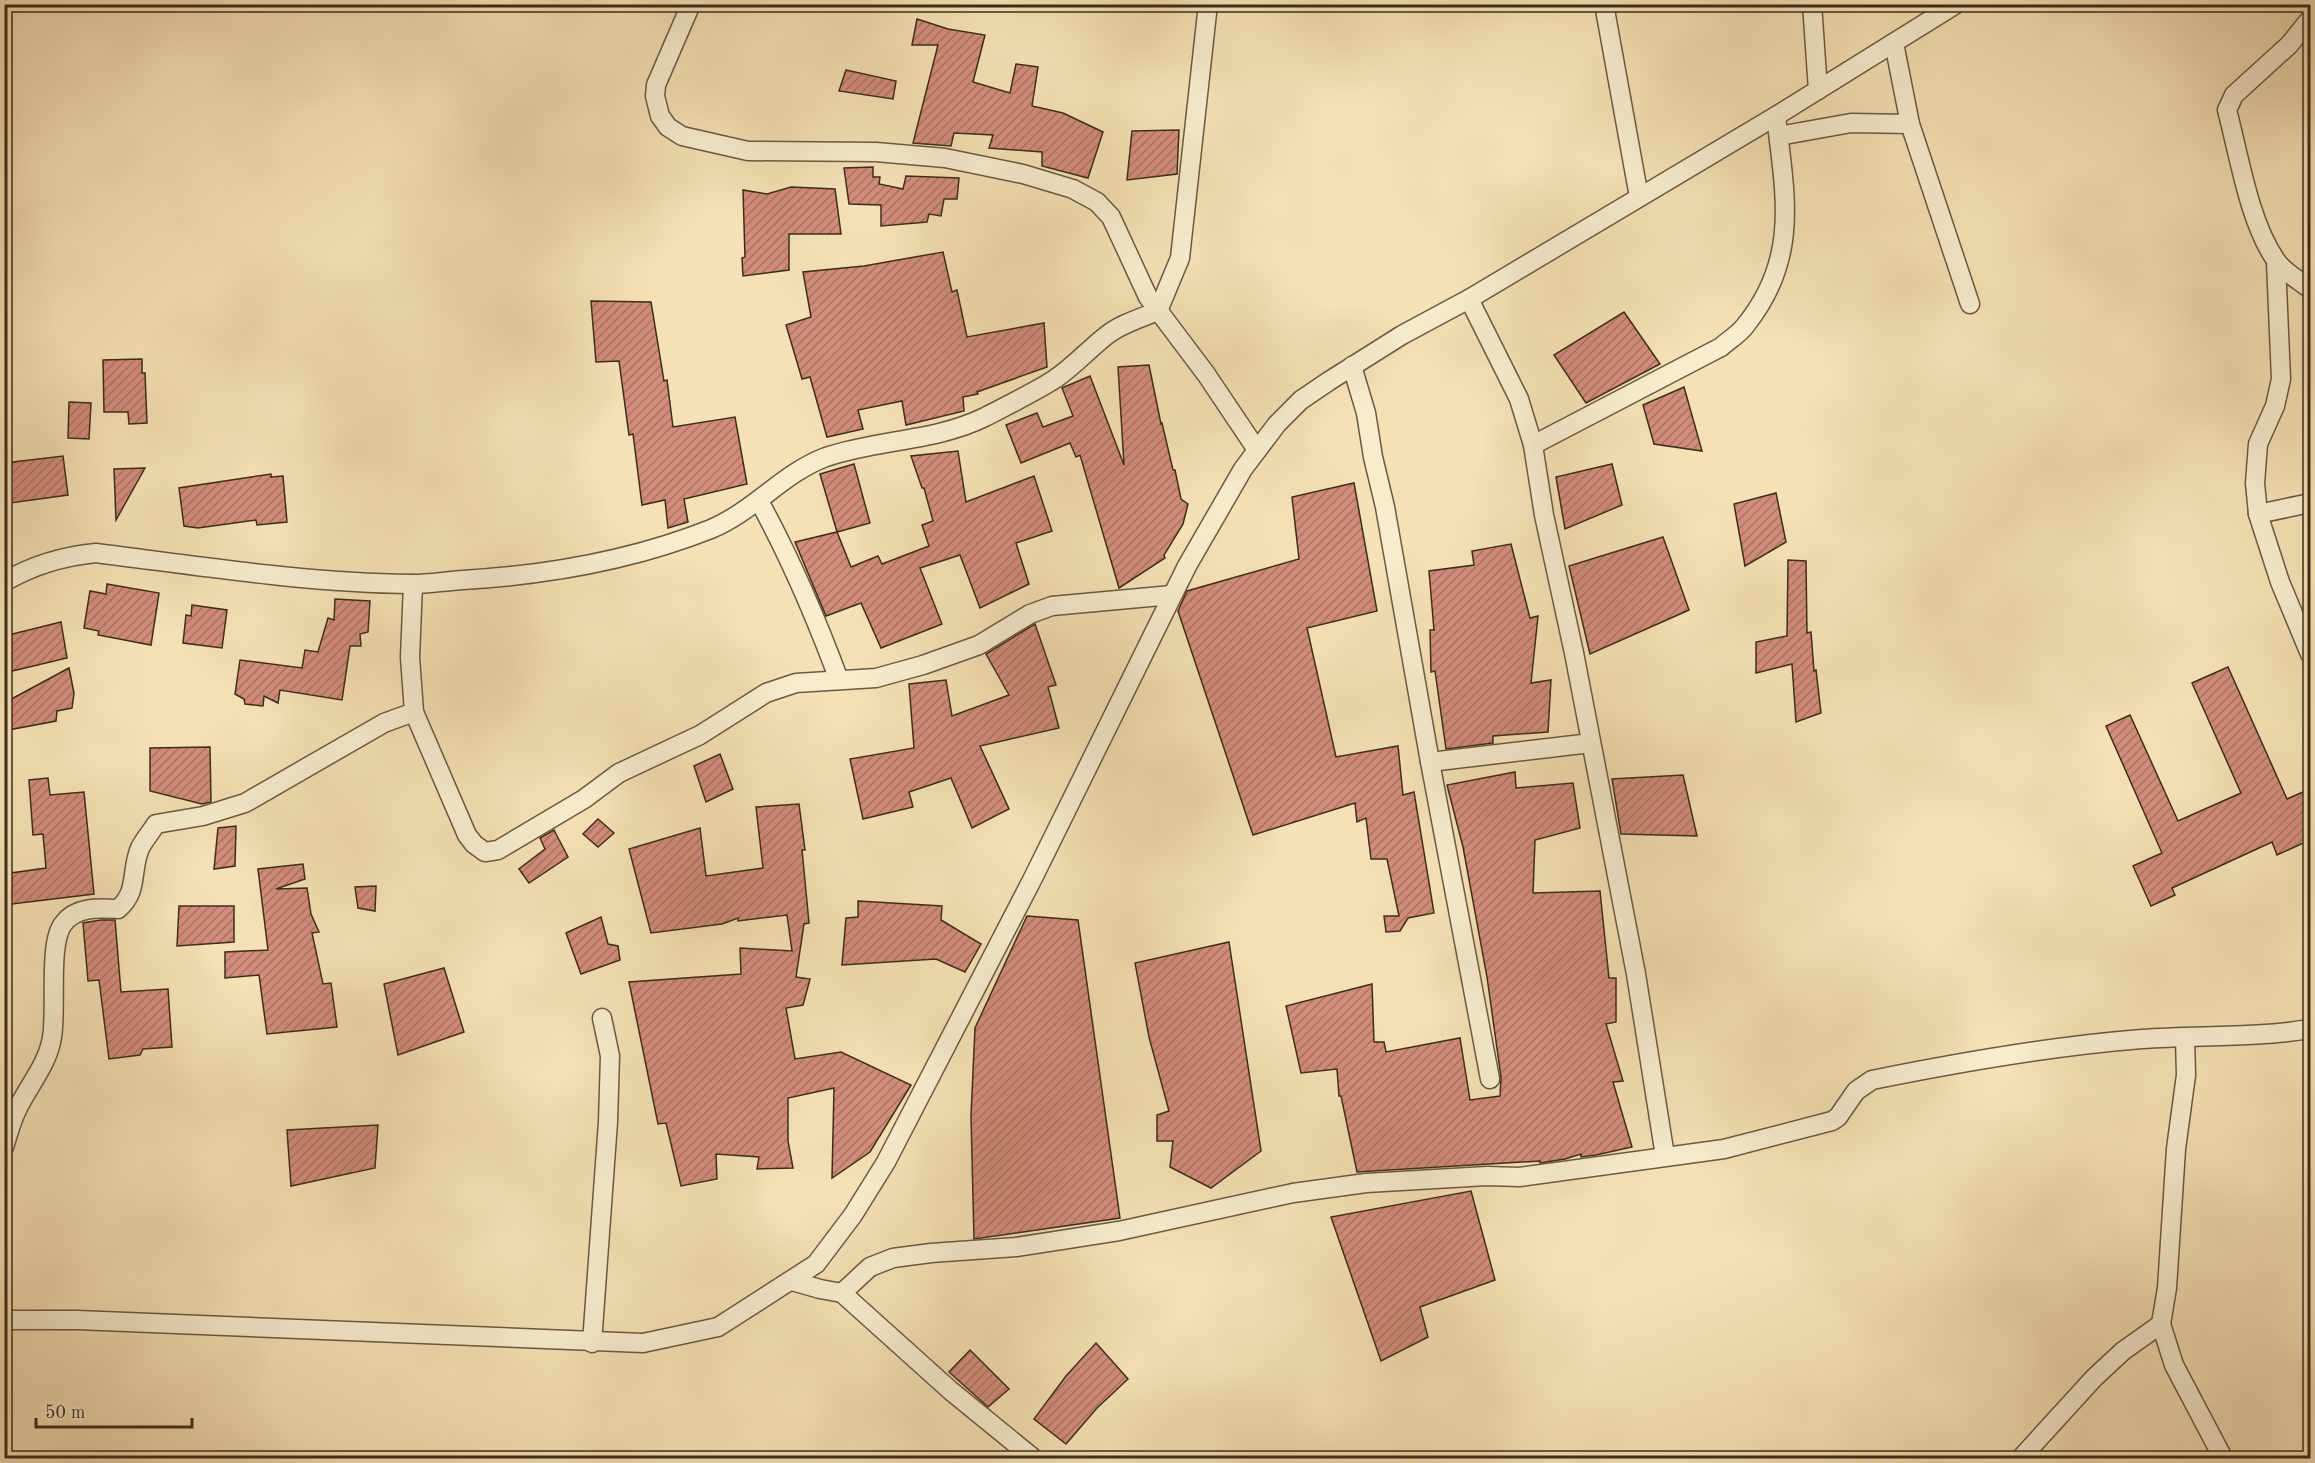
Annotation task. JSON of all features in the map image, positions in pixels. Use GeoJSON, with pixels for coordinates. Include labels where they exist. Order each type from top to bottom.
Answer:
{"type":"FeatureCollection","features":[{"type":"Feature","properties":{"kind":"street"},"geometry":{"type":"LineString","coordinates":[[691,4],[656,86],[655,96],[660,116],[676,134],[748,151],[876,152],[945,158],[1023,174],[1073,189],[1097,202],[1111,217],[1136,273],[1158,311],[1206,374],[1257,450]]}},
{"type":"Feature","properties":{"kind":"street"},"geometry":{"type":"LineString","coordinates":[[4,582],[38,566],[76,555],[96,553],[249,573],[413,584],[519,577],[603,562],[711,529],[759,501],[780,482],[824,458],[861,447],[938,435],[983,418],[1054,379],[1081,359],[1108,334],[1158,311],[1180,258],[1208,4]]}},
{"type":"Feature","properties":{"kind":"street"},"geometry":{"type":"LineString","coordinates":[[1604,4],[1639,197]]}},
{"type":"Feature","properties":{"kind":"street"},"geometry":{"type":"LineString","coordinates":[[1812,4],[1818,90]]}},
{"type":"Feature","properties":{"kind":"street"},"geometry":{"type":"LineString","coordinates":[[8,1315],[592,1343],[643,1343],[718,1328],[792,1281],[816,1264],[854,1215],[886,1162],[1033,878],[1172,595],[1237,479],[1276,424],[1301,400],[1402,335],[1469,299],[1776,116],[1956,4]]}},
{"type":"Feature","properties":{"kind":"street"},"geometry":{"type":"LineString","coordinates":[[2310,19],[2289,45],[2234,95],[2227,110],[2252,206],[2264,240],[2276,262],[2310,289]]}},
{"type":"Feature","properties":{"kind":"street"},"geometry":{"type":"LineString","coordinates":[[1894,43],[1910,124],[1970,304]]}},
{"type":"Feature","properties":{"kind":"street"},"geometry":{"type":"LineString","coordinates":[[1533,445],[1721,347],[1744,327],[1770,289],[1785,238],[1786,204],[1776,116]]}},
{"type":"Feature","properties":{"kind":"street"},"geometry":{"type":"LineString","coordinates":[[1779,136],[1851,123],[1910,124]]}},
{"type":"Feature","properties":{"kind":"street"},"geometry":{"type":"LineString","coordinates":[[2276,262],[2281,379],[2275,406],[2258,444],[2255,483],[2258,514],[2280,582],[2310,654]]}},
{"type":"Feature","properties":{"kind":"street"},"geometry":{"type":"LineString","coordinates":[[1469,299],[1519,399],[1533,445],[1544,515],[1636,974],[1665,1156]]}},
{"type":"Feature","properties":{"kind":"street"},"geometry":{"type":"LineString","coordinates":[[1352,366],[1366,413],[1373,457],[1385,507],[1490,1079]]}},
{"type":"Feature","properties":{"kind":"street"},"geometry":{"type":"LineString","coordinates":[[759,501],[788,554],[815,613],[839,680]]}},
{"type":"Feature","properties":{"kind":"street"},"geometry":{"type":"LineString","coordinates":[[2258,514],[2310,503]]}},
{"type":"Feature","properties":{"kind":"street"},"geometry":{"type":"LineString","coordinates":[[413,584],[410,657],[414,712],[467,835],[485,852],[498,850],[584,800],[619,773],[700,735],[766,693],[796,683],[876,678],[923,665],[979,645],[1030,614],[1052,606],[1172,595]]}},
{"type":"Feature","properties":{"kind":"street"},"geometry":{"type":"LineString","coordinates":[[4,1146],[16,1111],[47,1054],[52,1039],[55,1005],[54,954],[62,924],[76,913],[93,908],[118,909],[127,901],[131,893],[134,867],[140,848],[156,824],[203,816],[245,803],[384,723],[414,712]]}},
{"type":"Feature","properties":{"kind":"street"},"geometry":{"type":"LineString","coordinates":[[1430,762],[1591,743]]}},
{"type":"Feature","properties":{"kind":"street"},"geometry":{"type":"LineString","coordinates":[[592,1343],[610,1067],[602,1018]]}},
{"type":"Feature","properties":{"kind":"street"},"geometry":{"type":"LineString","coordinates":[[842,1293],[870,1267],[892,1258],[1039,1244],[1119,1231],[1293,1193],[1355,1185],[1487,1176],[1520,1177],[1724,1149],[1832,1121],[1838,1117],[1857,1091],[1872,1080],[2062,1046],[2146,1039],[2283,1033],[2310,1029]]}},
{"type":"Feature","properties":{"kind":"street"},"geometry":{"type":"LineString","coordinates":[[2186,1038],[2187,1075],[2176,1149],[2167,1288],[2162,1324],[2174,1365],[2223,1458]]}},
{"type":"Feature","properties":{"kind":"street"},"geometry":{"type":"LineString","coordinates":[[792,1281],[842,1293],[951,1391],[1033,1458]]}},
{"type":"Feature","properties":{"kind":"street"},"geometry":{"type":"LineString","coordinates":[[2020,1458],[2094,1377],[2123,1351],[2162,1324]]}},
{"type":"Feature","properties":{"kind":"building"},"geometry":{"type":"Polygon","coordinates":[[[917,19],[948,29],[985,35],[973,82],[1010,93],[1016,64],[1038,67],[1032,106],[1063,113],[1103,132],[1088,178],[1042,166],[1042,152],[989,148],[993,135],[954,133],[951,146],[913,143],[938,45],[912,45],[917,19]]]}},
{"type":"Feature","properties":{"kind":"building"},"geometry":{"type":"Polygon","coordinates":[[[846,70],[896,81],[893,99],[839,91],[846,70]]]}},
{"type":"Feature","properties":{"kind":"building"},"geometry":{"type":"Polygon","coordinates":[[[1179,130],[1177,174],[1127,180],[1132,131],[1179,130]]]}},
{"type":"Feature","properties":{"kind":"building"},"geometry":{"type":"Polygon","coordinates":[[[873,167],[873,177],[880,177],[879,184],[903,189],[906,176],[959,178],[957,199],[944,199],[941,216],[929,214],[927,222],[881,226],[881,205],[849,204],[844,168],[873,167]]]}},
{"type":"Feature","properties":{"kind":"building"},"geometry":{"type":"Polygon","coordinates":[[[791,187],[835,189],[841,234],[789,234],[789,270],[743,276],[742,258],[745,257],[743,190],[767,194],[791,187]]]}},
{"type":"Feature","properties":{"kind":"building"},"geometry":{"type":"Polygon","coordinates":[[[943,252],[952,292],[957,290],[967,337],[1044,323],[1047,367],[977,392],[978,394],[963,397],[964,411],[906,425],[902,401],[858,410],[863,429],[827,437],[810,377],[802,379],[786,325],[811,317],[803,272],[864,266],[943,252]]]}},
{"type":"Feature","properties":{"kind":"building"},"geometry":{"type":"Polygon","coordinates":[[[591,301],[651,302],[664,381],[667,380],[673,427],[735,417],[747,484],[684,499],[688,522],[668,528],[665,500],[642,505],[633,434],[629,435],[619,361],[596,362],[591,301]]]}},
{"type":"Feature","properties":{"kind":"building"},"geometry":{"type":"Polygon","coordinates":[[[1624,312],[1660,364],[1586,403],[1554,355],[1624,312]]]}},
{"type":"Feature","properties":{"kind":"building"},"geometry":{"type":"Polygon","coordinates":[[[142,359],[142,373],[145,373],[147,423],[129,424],[128,412],[104,412],[103,360],[142,359]]]}},
{"type":"Feature","properties":{"kind":"building"},"geometry":{"type":"Polygon","coordinates":[[[1149,365],[1161,424],[1181,499],[1188,504],[1183,524],[1164,555],[1165,558],[1119,588],[1080,455],[1076,457],[1070,443],[1021,463],[1006,425],[1037,413],[1043,427],[1073,416],[1062,388],[1090,376],[1124,465],[1118,367],[1149,365]]]}},
{"type":"Feature","properties":{"kind":"building"},"geometry":{"type":"Polygon","coordinates":[[[1684,387],[1702,451],[1654,444],[1643,405],[1684,387]]]}},
{"type":"Feature","properties":{"kind":"building"},"geometry":{"type":"Polygon","coordinates":[[[69,402],[91,403],[89,439],[68,438],[69,402]]]}},
{"type":"Feature","properties":{"kind":"building"},"geometry":{"type":"Polygon","coordinates":[[[958,451],[966,502],[1034,476],[1052,531],[1016,543],[1029,584],[980,608],[960,555],[920,568],[942,624],[881,648],[861,603],[826,616],[795,542],[837,532],[851,567],[878,556],[882,564],[929,546],[922,525],[933,521],[924,488],[922,488],[911,456],[958,451]]]}},
{"type":"Feature","properties":{"kind":"building"},"geometry":{"type":"Polygon","coordinates":[[[63,456],[68,495],[10,503],[5,463],[63,456]]]}},
{"type":"Feature","properties":{"kind":"building"},"geometry":{"type":"Polygon","coordinates":[[[854,464],[870,523],[837,532],[820,474],[854,464]]]}},
{"type":"Feature","properties":{"kind":"building"},"geometry":{"type":"Polygon","coordinates":[[[1612,464],[1622,505],[1565,529],[1556,477],[1612,464]]]}},
{"type":"Feature","properties":{"kind":"building"},"geometry":{"type":"Polygon","coordinates":[[[145,468],[116,520],[114,469],[145,468]]]}},
{"type":"Feature","properties":{"kind":"building"},"geometry":{"type":"Polygon","coordinates":[[[271,474],[271,477],[283,476],[287,522],[257,525],[256,520],[198,528],[184,526],[179,488],[271,474]]]}},
{"type":"Feature","properties":{"kind":"building"},"geometry":{"type":"Polygon","coordinates":[[[1354,483],[1377,611],[1307,628],[1336,757],[1398,746],[1403,795],[1414,792],[1434,913],[1408,918],[1400,931],[1386,932],[1384,916],[1399,916],[1387,859],[1371,859],[1366,818],[1357,822],[1355,803],[1253,835],[1178,611],[1187,591],[1299,559],[1292,497],[1354,483]]]}},
{"type":"Feature","properties":{"kind":"building"},"geometry":{"type":"Polygon","coordinates":[[[1776,493],[1786,542],[1745,566],[1734,504],[1776,493]]]}},
{"type":"Feature","properties":{"kind":"building"},"geometry":{"type":"Polygon","coordinates":[[[1663,537],[1689,610],[1590,654],[1569,566],[1663,537]]]}},
{"type":"Feature","properties":{"kind":"building"},"geometry":{"type":"Polygon","coordinates":[[[1511,544],[1530,618],[1538,616],[1531,683],[1551,680],[1548,732],[1493,736],[1493,743],[1446,749],[1435,671],[1431,672],[1430,630],[1434,630],[1429,571],[1474,565],[1472,551],[1511,544]]]}},
{"type":"Feature","properties":{"kind":"building"},"geometry":{"type":"Polygon","coordinates":[[[1788,560],[1806,561],[1807,633],[1811,632],[1814,671],[1816,670],[1821,713],[1796,722],[1792,664],[1756,673],[1756,642],[1787,636],[1788,560]]]}},
{"type":"Feature","properties":{"kind":"building"},"geometry":{"type":"Polygon","coordinates":[[[107,584],[159,593],[151,645],[98,635],[99,631],[84,628],[90,591],[106,594],[107,584]]]}},
{"type":"Feature","properties":{"kind":"building"},"geometry":{"type":"Polygon","coordinates":[[[335,599],[370,601],[368,632],[360,634],[361,646],[350,646],[342,700],[280,690],[278,703],[264,696],[263,706],[245,704],[244,699],[235,694],[240,660],[302,668],[305,650],[318,652],[328,618],[334,620],[335,599]]]}},
{"type":"Feature","properties":{"kind":"building"},"geometry":{"type":"Polygon","coordinates":[[[192,605],[227,610],[222,648],[183,643],[186,615],[191,616],[192,605]]]}},
{"type":"Feature","properties":{"kind":"building"},"geometry":{"type":"Polygon","coordinates":[[[61,622],[67,658],[4,673],[4,636],[61,622]]]}},
{"type":"Feature","properties":{"kind":"building"},"geometry":{"type":"Polygon","coordinates":[[[1035,624],[1056,685],[1048,687],[1059,728],[980,746],[1009,809],[972,828],[951,778],[909,792],[913,807],[863,819],[850,759],[914,748],[909,684],[946,680],[952,716],[1009,695],[986,654],[1035,624]]]}},
{"type":"Feature","properties":{"kind":"building"},"geometry":{"type":"Polygon","coordinates":[[[2228,667],[2287,799],[2310,789],[2310,840],[2277,855],[2272,842],[2172,888],[2175,895],[2151,906],[2133,866],[2162,853],[2106,726],[2130,715],[2178,821],[2241,793],[2192,683],[2228,667]]]}},
{"type":"Feature","properties":{"kind":"building"},"geometry":{"type":"Polygon","coordinates":[[[69,668],[74,693],[72,708],[57,711],[56,721],[8,730],[4,703],[69,668]]]}},
{"type":"Feature","properties":{"kind":"building"},"geometry":{"type":"Polygon","coordinates":[[[210,747],[211,802],[202,804],[150,791],[150,748],[210,747]]]}},
{"type":"Feature","properties":{"kind":"building"},"geometry":{"type":"Polygon","coordinates":[[[720,754],[733,789],[706,802],[694,766],[720,754]]]}},
{"type":"Feature","properties":{"kind":"building"},"geometry":{"type":"Polygon","coordinates":[[[1515,772],[1516,788],[1573,783],[1580,828],[1535,840],[1533,893],[1600,891],[1609,978],[1616,978],[1616,1022],[1606,1024],[1623,1081],[1613,1082],[1632,1147],[1596,1155],[1581,1157],[1581,1154],[1540,1163],[1540,1161],[1357,1172],[1341,1096],[1339,1096],[1337,1069],[1301,1073],[1286,1006],[1372,984],[1374,1042],[1384,1042],[1386,1052],[1460,1038],[1470,1100],[1500,1096],[1501,1077],[1487,977],[1463,847],[1447,785],[1515,772]]]}},
{"type":"Feature","properties":{"kind":"building"},"geometry":{"type":"Polygon","coordinates":[[[1683,775],[1697,836],[1621,834],[1612,779],[1683,775]]]}},
{"type":"Feature","properties":{"kind":"building"},"geometry":{"type":"Polygon","coordinates":[[[48,778],[50,795],[84,792],[94,894],[4,905],[4,874],[46,868],[43,834],[33,835],[29,780],[48,778]]]}},
{"type":"Feature","properties":{"kind":"building"},"geometry":{"type":"Polygon","coordinates":[[[799,804],[805,850],[802,850],[809,923],[804,924],[796,977],[810,979],[803,1005],[786,1008],[795,1059],[841,1052],[911,1085],[870,1152],[832,1178],[834,1088],[788,1098],[788,1141],[793,1168],[757,1169],[759,1157],[716,1154],[717,1179],[681,1186],[666,1123],[658,1124],[629,982],[741,974],[740,948],[792,951],[787,915],[738,921],[738,918],[722,924],[651,933],[629,849],[700,828],[706,876],[763,868],[756,807],[799,804]]]}},
{"type":"Feature","properties":{"kind":"building"},"geometry":{"type":"Polygon","coordinates":[[[598,819],[614,833],[598,847],[583,834],[598,819]]]}},
{"type":"Feature","properties":{"kind":"building"},"geometry":{"type":"Polygon","coordinates":[[[236,826],[235,866],[214,869],[218,828],[236,826]]]}},
{"type":"Feature","properties":{"kind":"building"},"geometry":{"type":"Polygon","coordinates":[[[554,830],[568,857],[529,883],[519,869],[545,849],[540,838],[554,830]]]}},
{"type":"Feature","properties":{"kind":"building"},"geometry":{"type":"Polygon","coordinates":[[[303,864],[305,879],[276,889],[307,888],[311,914],[319,932],[312,933],[323,984],[331,983],[337,1027],[267,1034],[259,975],[225,978],[225,952],[268,950],[258,869],[303,864]]]}},
{"type":"Feature","properties":{"kind":"building"},"geometry":{"type":"Polygon","coordinates":[[[376,886],[375,911],[358,908],[355,887],[376,886]]]}},
{"type":"Feature","properties":{"kind":"building"},"geometry":{"type":"Polygon","coordinates":[[[858,901],[942,906],[941,920],[981,944],[965,972],[936,959],[842,965],[846,918],[858,917],[858,901]]]}},
{"type":"Feature","properties":{"kind":"building"},"geometry":{"type":"Polygon","coordinates":[[[179,906],[234,906],[234,942],[177,946],[179,906]]]}},
{"type":"Feature","properties":{"kind":"building"},"geometry":{"type":"Polygon","coordinates":[[[1027,916],[1078,920],[1120,1218],[974,1239],[971,1116],[975,1028],[1027,916]]]}},
{"type":"Feature","properties":{"kind":"building"},"geometry":{"type":"Polygon","coordinates":[[[601,917],[608,944],[618,946],[620,960],[581,974],[566,933],[601,917]]]}},
{"type":"Feature","properties":{"kind":"building"},"geometry":{"type":"Polygon","coordinates":[[[115,920],[121,992],[168,989],[172,1047],[143,1049],[140,1055],[109,1059],[99,980],[88,981],[83,923],[115,920]]]}},
{"type":"Feature","properties":{"kind":"building"},"geometry":{"type":"Polygon","coordinates":[[[1229,942],[1261,1151],[1211,1188],[1170,1167],[1173,1141],[1157,1141],[1157,1115],[1169,1111],[1149,1037],[1135,963],[1229,942]]]}},
{"type":"Feature","properties":{"kind":"building"},"geometry":{"type":"Polygon","coordinates":[[[444,968],[464,1032],[398,1055],[384,984],[444,968]]]}},
{"type":"Feature","properties":{"kind":"building"},"geometry":{"type":"Polygon","coordinates":[[[378,1125],[375,1168],[291,1186],[287,1130],[378,1125]]]}},
{"type":"Feature","properties":{"kind":"building"},"geometry":{"type":"Polygon","coordinates":[[[1471,1191],[1495,1280],[1420,1307],[1428,1337],[1381,1361],[1331,1217],[1471,1191]]]}},
{"type":"Feature","properties":{"kind":"building"},"geometry":{"type":"Polygon","coordinates":[[[1096,1343],[1128,1379],[1097,1408],[1066,1444],[1034,1419],[1066,1376],[1096,1343]]]}},
{"type":"Feature","properties":{"kind":"building"},"geometry":{"type":"Polygon","coordinates":[[[970,1350],[1009,1389],[988,1407],[949,1372],[970,1350]]]}}]}
